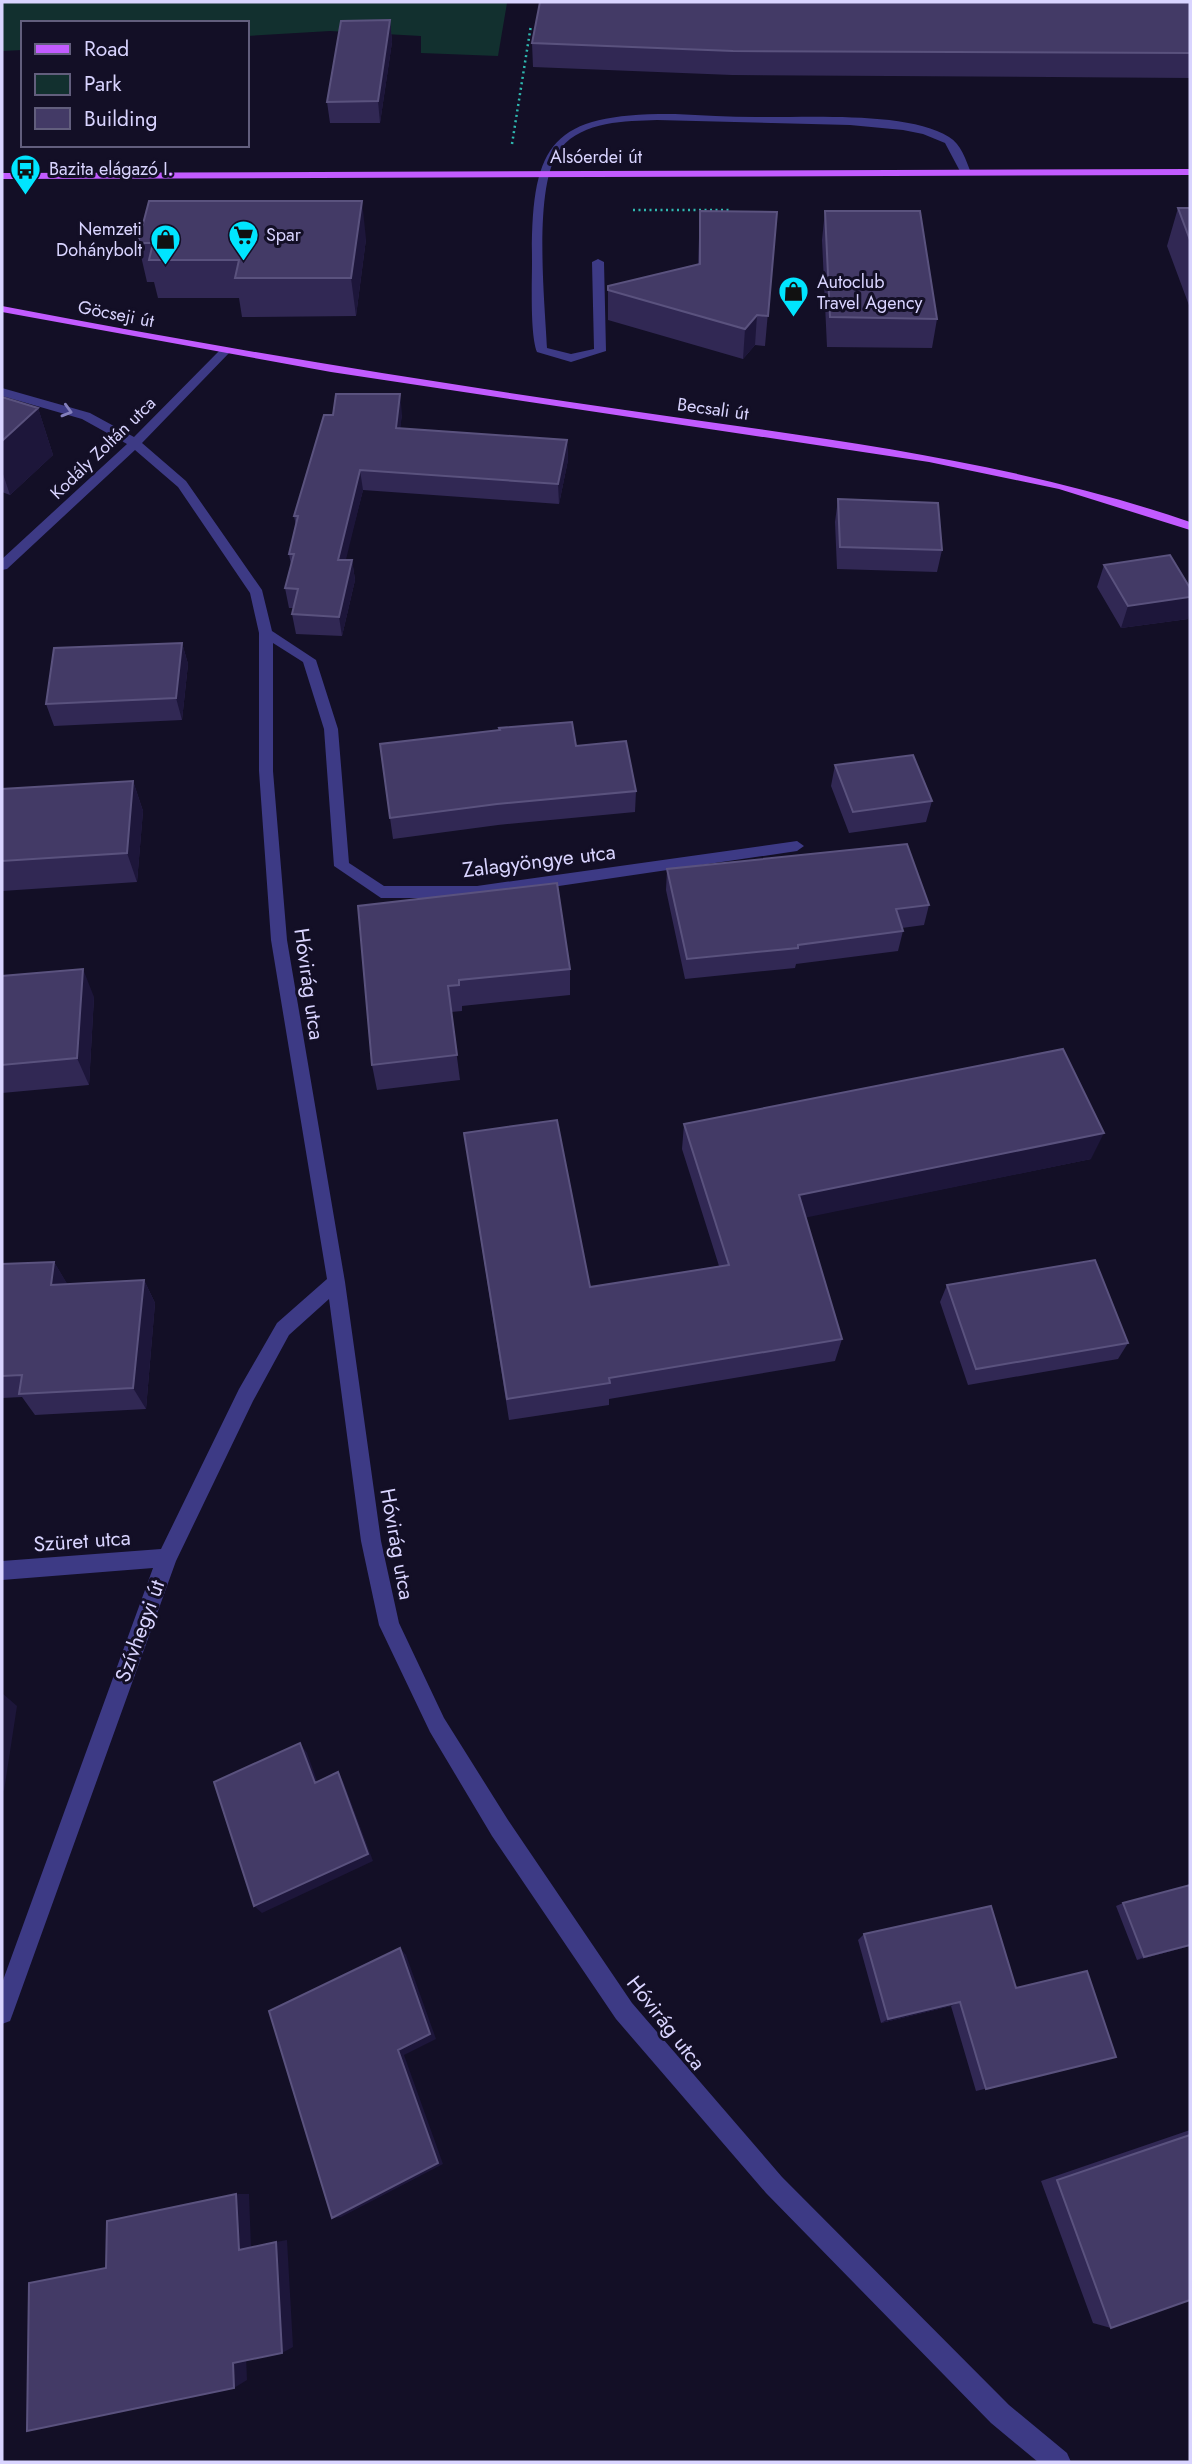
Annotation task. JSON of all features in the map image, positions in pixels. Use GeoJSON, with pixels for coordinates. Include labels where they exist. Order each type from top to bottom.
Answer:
{"type":"FeatureCollection","features":[{"type":"Feature","properties":{"kind":"main road","name":"Alsóerdei út"},"geometry":{"type":"LineString","coordinates":[[2,176],[1190,172]]}},
{"type":"Feature","properties":{"kind":"main road","name":"Göcseji út"},"geometry":{"type":"LineString","coordinates":[[2,309],[224,352]]}},
{"type":"Feature","properties":{"kind":"main road","name":"Becsali út"},"geometry":{"type":"LineString","coordinates":[[224,352],[980,467],[1148,510],[1190,526]]}},
{"type":"Feature","properties":{"kind":"street"},"geometry":{"type":"LineString","coordinates":[[598,262],[600,351],[571,358],[541,350],[539,206],[543,175],[555,149],[572,134],[600,123],[638,117],[857,122],[920,130],[946,139],[960,155],[966,173]]}},
{"type":"Feature","properties":{"kind":"street","name":"Kodály Zoltán utca"},"geometry":{"type":"LineString","coordinates":[[2,566],[135,443],[224,352]]}},
{"type":"Feature","properties":{"kind":"street","name":"Hóvirág utca"},"geometry":{"type":"LineString","coordinates":[[2,392],[86,416],[135,443],[182,484],[257,593],[266,634],[266,771],[279,940],[336,1282],[371,1541],[389,1625],[437,1725],[500,1828],[624,2011],[699,2101],[774,2185],[990,2404],[1058,2462]]}},
{"type":"Feature","properties":{"kind":"street","name":"Zalagyöngye utca"},"geometry":{"type":"LineString","coordinates":[[266,634],[309,660],[331,729],[342,866],[381,892],[477,892],[797,846]]}},
{"type":"Feature","properties":{"kind":"street","name":"Szívhegyi út"},"geometry":{"type":"LineString","coordinates":[[2,2012],[167,1558],[246,1395],[283,1329],[336,1282]]}},
{"type":"Feature","properties":{"kind":"street","name":"Szüret utca"},"geometry":{"type":"LineString","coordinates":[[2,1570],[167,1558]]}},
{"type":"Feature","properties":{"kind":"path"},"geometry":{"type":"LineString","coordinates":[[510,156],[531,25]]}},
{"type":"Feature","properties":{"kind":"green space"},"geometry":{"type":"Polygon","coordinates":[[[2,2],[507,3],[498,56],[421,53],[421,36],[330,31],[248,36],[248,21],[21,21],[21,50],[2,51],[2,2]]]}},
{"type":"Feature","properties":{"kind":"building"},"geometry":{"type":"Polygon","coordinates":[[[540,2],[1190,2],[1190,53],[733,51],[532,43],[540,2]]]}},
{"type":"Feature","properties":{"kind":"building"},"geometry":{"type":"Polygon","coordinates":[[[390,20],[378,101],[327,102],[341,21],[390,20]]]}},
{"type":"Feature","properties":{"kind":"building"},"geometry":{"type":"Polygon","coordinates":[[[149,201],[362,201],[351,278],[235,278],[239,260],[149,260],[153,243],[138,243],[149,201]]]}},
{"type":"Feature","properties":{"kind":"building"},"geometry":{"type":"Polygon","coordinates":[[[1178,208],[1190,208],[1190,240],[1178,208]]]}},
{"type":"Feature","properties":{"kind":"building"},"geometry":{"type":"Polygon","coordinates":[[[700,211],[777,212],[768,316],[757,315],[745,329],[608,290],[608,286],[700,264],[700,211]]]}},
{"type":"Feature","properties":{"kind":"building"},"geometry":{"type":"Polygon","coordinates":[[[825,211],[920,211],[937,319],[830,317],[825,211]]]}},
{"type":"Feature","properties":{"kind":"building"},"geometry":{"type":"Polygon","coordinates":[[[336,394],[400,394],[396,428],[567,440],[558,484],[360,470],[338,560],[352,560],[339,617],[292,614],[298,589],[285,588],[294,554],[289,554],[298,516],[294,516],[324,415],[333,415],[336,394]]]}},
{"type":"Feature","properties":{"kind":"building"},"geometry":{"type":"Polygon","coordinates":[[[2,397],[38,408],[2,441],[2,397]]]}},
{"type":"Feature","properties":{"kind":"building"},"geometry":{"type":"Polygon","coordinates":[[[838,499],[938,503],[942,550],[840,547],[838,499]]]}},
{"type":"Feature","properties":{"kind":"building"},"geometry":{"type":"Polygon","coordinates":[[[1170,555],[1190,588],[1190,597],[1128,606],[1104,565],[1170,555]]]}},
{"type":"Feature","properties":{"kind":"building"},"geometry":{"type":"Polygon","coordinates":[[[182,643],[176,698],[46,704],[54,648],[182,643]]]}},
{"type":"Feature","properties":{"kind":"building"},"geometry":{"type":"Polygon","coordinates":[[[572,722],[576,746],[626,741],[636,791],[497,804],[390,818],[380,744],[500,730],[499,728],[572,722]]]}},
{"type":"Feature","properties":{"kind":"building"},"geometry":{"type":"Polygon","coordinates":[[[913,755],[932,801],[853,812],[835,765],[913,755]]]}},
{"type":"Feature","properties":{"kind":"building"},"geometry":{"type":"Polygon","coordinates":[[[133,781],[127,853],[2,861],[2,789],[133,781]]]}},
{"type":"Feature","properties":{"kind":"building"},"geometry":{"type":"Polygon","coordinates":[[[907,844],[929,905],[896,909],[903,931],[798,945],[798,948],[687,959],[667,869],[907,844]]]}},
{"type":"Feature","properties":{"kind":"building"},"geometry":{"type":"Polygon","coordinates":[[[557,883],[570,969],[459,980],[459,985],[448,986],[457,1055],[372,1065],[358,906],[557,883]]]}},
{"type":"Feature","properties":{"kind":"building"},"geometry":{"type":"Polygon","coordinates":[[[83,969],[77,1058],[2,1065],[2,976],[83,969]]]}},
{"type":"Feature","properties":{"kind":"building"},"geometry":{"type":"Polygon","coordinates":[[[1063,1049],[1104,1133],[799,1195],[842,1339],[609,1378],[610,1383],[507,1399],[464,1133],[557,1120],[590,1287],[729,1265],[684,1124],[1063,1049]]]}},
{"type":"Feature","properties":{"kind":"building"},"geometry":{"type":"Polygon","coordinates":[[[1095,1260],[1128,1343],[976,1369],[947,1285],[1095,1260]]]}},
{"type":"Feature","properties":{"kind":"building"},"geometry":{"type":"Polygon","coordinates":[[[54,1262],[51,1285],[144,1280],[133,1388],[19,1394],[22,1375],[2,1376],[2,1264],[54,1262]]]}},
{"type":"Feature","properties":{"kind":"building"},"geometry":{"type":"Polygon","coordinates":[[[300,1743],[315,1783],[338,1772],[368,1854],[254,1906],[214,1782],[300,1743]]]}},
{"type":"Feature","properties":{"kind":"building"},"geometry":{"type":"Polygon","coordinates":[[[1190,1885],[1190,1945],[1144,1957],[1123,1903],[1190,1885]]]}},
{"type":"Feature","properties":{"kind":"building"},"geometry":{"type":"Polygon","coordinates":[[[991,1906],[1016,1988],[1087,1971],[1116,2057],[986,2089],[960,2002],[888,2019],[864,1934],[991,1906]]]}},
{"type":"Feature","properties":{"kind":"building"},"geometry":{"type":"Polygon","coordinates":[[[400,1948],[430,2034],[398,2050],[438,2163],[332,2218],[269,2011],[400,1948]]]}},
{"type":"Feature","properties":{"kind":"building"},"geometry":{"type":"Polygon","coordinates":[[[1190,2135],[1190,2300],[1111,2328],[1057,2180],[1190,2135]]]}},
{"type":"Feature","properties":{"kind":"building"},"geometry":{"type":"Polygon","coordinates":[[[236,2194],[239,2250],[276,2242],[282,2353],[233,2363],[234,2388],[27,2431],[29,2283],[106,2268],[107,2221],[236,2194]]]}},
{"type":"Feature","properties":{"kind":"place","name":"Bazita elágazó I."},"geometry":{"type":"Point","coordinates":[26,196]}},
{"type":"Feature","properties":{"kind":"place","name":"Spar"},"geometry":{"type":"Point","coordinates":[243,262]}},
{"type":"Feature","properties":{"kind":"place","name":"Nemzeti Dohánybolt"},"geometry":{"type":"Point","coordinates":[165,266]}},
{"type":"Feature","properties":{"kind":"place","name":"Autoclub Travel Agency"},"geometry":{"type":"Point","coordinates":[794,319]}}]}
